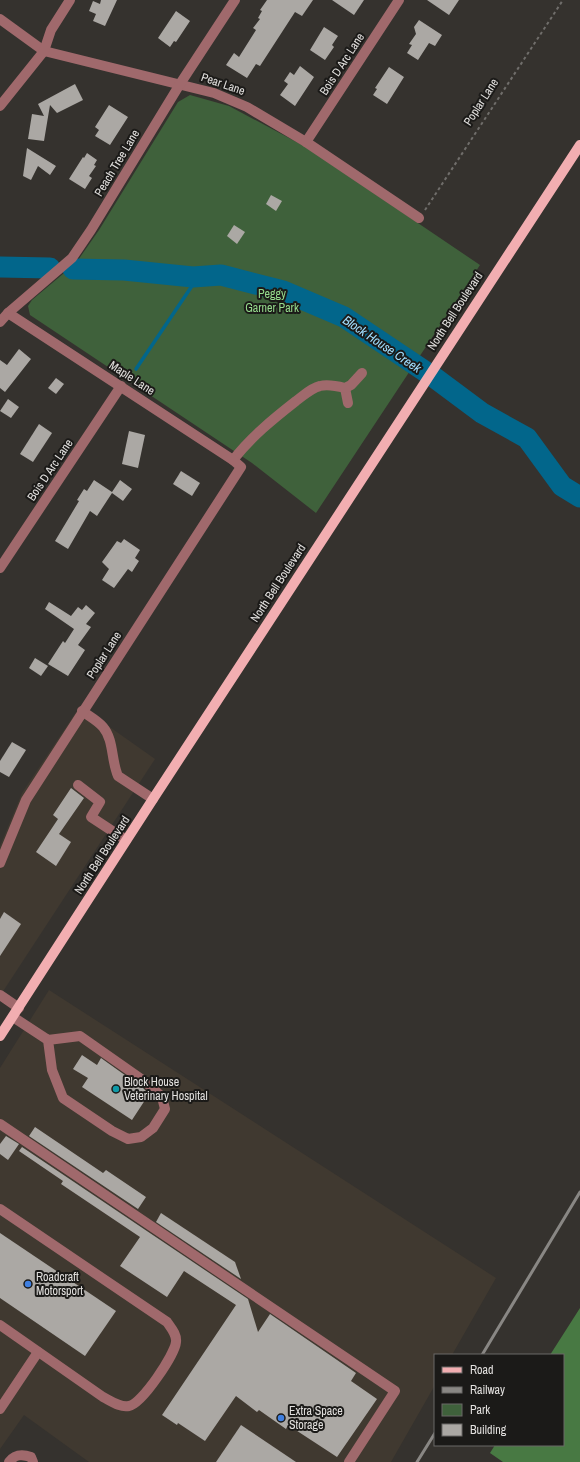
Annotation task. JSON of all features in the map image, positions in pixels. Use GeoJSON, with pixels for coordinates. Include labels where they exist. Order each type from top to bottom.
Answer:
{"type":"FeatureCollection","features":[{"type":"Feature","properties":{"kind":"main road","name":"North Bell Boulevard"},"geometry":{"type":"LineString","coordinates":[[0,1036],[126,840],[580,145]]}},
{"type":"Feature","properties":{"kind":"street"},"geometry":{"type":"LineString","coordinates":[[0,106],[44,51],[51,30],[70,0]]}},
{"type":"Feature","properties":{"kind":"street","name":"Peach Tree Lane"},"geometry":{"type":"LineString","coordinates":[[0,322],[8,313],[72,258],[180,84],[235,0]]}},
{"type":"Feature","properties":{"kind":"street","name":"Bois D Arc Lane"},"geometry":{"type":"LineString","coordinates":[[306,142],[399,0]]}},
{"type":"Feature","properties":{"kind":"street","name":"Pear Lane"},"geometry":{"type":"LineString","coordinates":[[0,19],[44,51],[214,93],[247,106],[306,142],[420,218]]}},
{"type":"Feature","properties":{"kind":"street","name":"Maple Lane"},"geometry":{"type":"LineString","coordinates":[[8,313],[233,460],[241,467]]}},
{"type":"Feature","properties":{"kind":"street"},"geometry":{"type":"LineString","coordinates":[[233,460],[247,443],[270,422],[310,391],[320,386],[344,388],[351,385],[362,373]]}},
{"type":"Feature","properties":{"kind":"street","name":"Bois D Arc Lane"},"geometry":{"type":"LineString","coordinates":[[0,568],[121,386]]}},
{"type":"Feature","properties":{"kind":"street"},"geometry":{"type":"LineString","coordinates":[[344,388],[348,404]]}},
{"type":"Feature","properties":{"kind":"street","name":"Poplar Lane"},"geometry":{"type":"LineString","coordinates":[[0,863],[26,800],[82,711],[241,467]]}},
{"type":"Feature","properties":{"kind":"street"},"geometry":{"type":"LineString","coordinates":[[82,711],[103,726],[111,744],[118,776],[153,799]]}},
{"type":"Feature","properties":{"kind":"street"},"geometry":{"type":"LineString","coordinates":[[78,785],[100,802],[91,817],[126,840]]}},
{"type":"Feature","properties":{"kind":"street"},"geometry":{"type":"LineString","coordinates":[[0,995],[19,1008]]}},
{"type":"Feature","properties":{"kind":"street"},"geometry":{"type":"LineString","coordinates":[[13,1017],[48,1040],[80,1036],[147,1082],[162,1097],[164,1108],[153,1128],[141,1137],[128,1139],[112,1131],[62,1098],[52,1070],[48,1040]]}},
{"type":"Feature","properties":{"kind":"street"},"geometry":{"type":"LineString","coordinates":[[0,1124],[395,1391],[349,1462]]}},
{"type":"Feature","properties":{"kind":"street"},"geometry":{"type":"LineString","coordinates":[[0,1210],[167,1322],[173,1330],[176,1337],[176,1343],[172,1354],[143,1395],[130,1406],[121,1406],[103,1397],[0,1325]]}},
{"type":"Feature","properties":{"kind":"street"},"geometry":{"type":"LineString","coordinates":[[0,1409],[38,1352]]}},
{"type":"Feature","properties":{"kind":"street"},"geometry":{"type":"LineString","coordinates":[[9,1462],[12,1458],[22,1454],[31,1457],[33,1462]]}},
{"type":"Feature","properties":{"kind":"path","name":"Poplar Lane"},"geometry":{"type":"LineString","coordinates":[[420,218],[563,0]]}},
{"type":"Feature","properties":{"kind":"shaded area"},"geometry":{"type":"Polygon","coordinates":[[[80,706],[155,759],[0,996],[0,846],[22,793],[80,706]]]}},
{"type":"Feature","properties":{"kind":"shaded area"},"geometry":{"type":"Polygon","coordinates":[[[49,990],[496,1278],[453,1354],[434,1354],[434,1387],[391,1462],[89,1462],[24,1415],[0,1449],[0,1068],[49,990]]]}},
{"type":"Feature","properties":{"kind":"green space","name":"Peggy Garner Park"},"geometry":{"type":"Polygon","coordinates":[[[190,95],[229,106],[304,146],[480,265],[316,513],[252,463],[30,315],[28,306],[32,300],[76,263],[99,230],[178,102],[190,95]]]}},
{"type":"Feature","properties":{"kind":"green space"},"geometry":{"type":"Polygon","coordinates":[[[580,1308],[580,1462],[503,1462],[490,1453],[494,1446],[564,1446],[564,1354],[551,1354],[580,1308]]]}},
{"type":"Feature","properties":{"kind":"building"},"geometry":{"type":"Polygon","coordinates":[[[101,0],[117,0],[105,26],[93,21],[96,14],[89,11],[93,1],[100,4],[101,0]]]}},
{"type":"Feature","properties":{"kind":"building"},"geometry":{"type":"Polygon","coordinates":[[[267,0],[313,0],[302,16],[295,12],[260,66],[256,64],[247,78],[226,65],[234,53],[239,57],[256,30],[253,28],[260,19],[258,18],[262,11],[260,10],[267,0]]]}},
{"type":"Feature","properties":{"kind":"building"},"geometry":{"type":"Polygon","coordinates":[[[332,0],[364,0],[354,15],[332,0]]]}},
{"type":"Feature","properties":{"kind":"building"},"geometry":{"type":"Polygon","coordinates":[[[427,0],[459,0],[449,15],[427,0]]]}},
{"type":"Feature","properties":{"kind":"building"},"geometry":{"type":"Polygon","coordinates":[[[176,11],[190,21],[176,42],[174,41],[170,47],[158,38],[176,11]]]}},
{"type":"Feature","properties":{"kind":"building"},"geometry":{"type":"Polygon","coordinates":[[[419,20],[442,35],[435,46],[429,43],[418,60],[407,53],[412,45],[409,44],[416,34],[414,27],[419,20]]]}},
{"type":"Feature","properties":{"kind":"building"},"geometry":{"type":"Polygon","coordinates":[[[324,27],[338,36],[332,45],[334,47],[325,60],[310,50],[324,27]]]}},
{"type":"Feature","properties":{"kind":"building"},"geometry":{"type":"Polygon","coordinates":[[[300,66],[314,77],[295,106],[280,95],[288,84],[284,81],[290,72],[294,75],[300,66]]]}},
{"type":"Feature","properties":{"kind":"building"},"geometry":{"type":"Polygon","coordinates":[[[389,67],[404,77],[387,104],[373,95],[377,89],[375,88],[389,67]]]}},
{"type":"Feature","properties":{"kind":"building"},"geometry":{"type":"Polygon","coordinates":[[[75,84],[83,100],[57,113],[50,105],[44,141],[28,139],[32,114],[44,116],[38,104],[75,84]]]}},
{"type":"Feature","properties":{"kind":"building"},"geometry":{"type":"Polygon","coordinates":[[[109,105],[128,117],[110,145],[95,136],[99,130],[95,127],[109,105]]]}},
{"type":"Feature","properties":{"kind":"building"},"geometry":{"type":"Polygon","coordinates":[[[27,148],[56,166],[50,175],[38,166],[31,180],[23,176],[27,148]]]}},
{"type":"Feature","properties":{"kind":"building"},"geometry":{"type":"Polygon","coordinates":[[[87,153],[97,160],[94,165],[96,166],[89,176],[92,178],[85,189],[69,179],[87,153]]]}},
{"type":"Feature","properties":{"kind":"building"},"geometry":{"type":"Polygon","coordinates":[[[271,195],[282,201],[276,211],[266,204],[271,195]]]}},
{"type":"Feature","properties":{"kind":"building"},"geometry":{"type":"Polygon","coordinates":[[[234,225],[245,232],[237,244],[227,236],[234,225]]]}},
{"type":"Feature","properties":{"kind":"building"},"geometry":{"type":"Polygon","coordinates":[[[19,349],[31,359],[5,392],[0,388],[0,360],[7,365],[19,349]]]}},
{"type":"Feature","properties":{"kind":"building"},"geometry":{"type":"Polygon","coordinates":[[[56,378],[64,384],[56,394],[48,388],[56,378]]]}},
{"type":"Feature","properties":{"kind":"building"},"geometry":{"type":"Polygon","coordinates":[[[8,399],[19,407],[11,418],[0,411],[8,399]]]}},
{"type":"Feature","properties":{"kind":"building"},"geometry":{"type":"Polygon","coordinates":[[[39,424],[52,433],[33,462],[20,454],[39,424]]]}},
{"type":"Feature","properties":{"kind":"building"},"geometry":{"type":"Polygon","coordinates":[[[129,431],[145,435],[138,468],[122,464],[129,431]]]}},
{"type":"Feature","properties":{"kind":"building"},"geometry":{"type":"Polygon","coordinates":[[[181,471],[200,483],[192,496],[173,484],[181,471]]]}},
{"type":"Feature","properties":{"kind":"building"},"geometry":{"type":"Polygon","coordinates":[[[94,480],[112,492],[120,480],[132,489],[123,501],[112,493],[97,516],[90,511],[68,549],[55,541],[79,501],[77,500],[84,489],[87,491],[94,480]]]}},
{"type":"Feature","properties":{"kind":"building"},"geometry":{"type":"Polygon","coordinates":[[[124,539],[140,550],[135,558],[139,561],[132,572],[128,569],[114,588],[102,580],[109,569],[102,562],[117,541],[121,543],[124,539]]]}},
{"type":"Feature","properties":{"kind":"building"},"geometry":{"type":"Polygon","coordinates":[[[49,602],[71,616],[78,607],[82,610],[86,605],[95,613],[86,624],[91,627],[78,645],[85,650],[68,676],[48,664],[63,641],[65,643],[74,629],[45,609],[49,602]]]}},
{"type":"Feature","properties":{"kind":"building"},"geometry":{"type":"Polygon","coordinates":[[[35,658],[48,666],[41,676],[29,668],[35,658]]]}},
{"type":"Feature","properties":{"kind":"building"},"geometry":{"type":"Polygon","coordinates":[[[12,742],[26,750],[9,777],[0,772],[0,761],[12,742]]]}},
{"type":"Feature","properties":{"kind":"building"},"geometry":{"type":"Polygon","coordinates":[[[71,788],[84,798],[59,834],[71,842],[56,866],[36,852],[58,819],[53,815],[71,788]]]}},
{"type":"Feature","properties":{"kind":"building"},"geometry":{"type":"Polygon","coordinates":[[[4,912],[21,924],[0,956],[0,919],[4,912]]]}},
{"type":"Feature","properties":{"kind":"building","name":"Block House Veterinary Hospital"},"geometry":{"type":"Polygon","coordinates":[[[82,1055],[97,1065],[101,1058],[149,1094],[132,1120],[82,1087],[88,1078],[73,1069],[82,1055]]]}},
{"type":"Feature","properties":{"kind":"building"},"geometry":{"type":"Polygon","coordinates":[[[35,1127],[103,1173],[106,1170],[146,1197],[138,1209],[29,1136],[35,1127]]]}},
{"type":"Feature","properties":{"kind":"building"},"geometry":{"type":"Polygon","coordinates":[[[6,1136],[19,1144],[8,1160],[0,1154],[0,1144],[6,1136]]]}},
{"type":"Feature","properties":{"kind":"building"},"geometry":{"type":"Polygon","coordinates":[[[22,1147],[248,1299],[258,1332],[270,1314],[356,1373],[351,1381],[377,1399],[337,1457],[288,1425],[286,1429],[259,1410],[257,1412],[236,1396],[205,1441],[178,1423],[177,1425],[162,1415],[236,1305],[184,1271],[167,1297],[120,1266],[140,1237],[61,1184],[63,1181],[19,1151],[22,1147]]]}},
{"type":"Feature","properties":{"kind":"building"},"geometry":{"type":"Polygon","coordinates":[[[161,1213],[235,1262],[241,1279],[156,1222],[161,1213]]]}},
{"type":"Feature","properties":{"kind":"building"},"geometry":{"type":"Polygon","coordinates":[[[0,1233],[116,1311],[85,1356],[0,1298],[0,1233]]]}},
{"type":"Feature","properties":{"kind":"building"},"geometry":{"type":"Polygon","coordinates":[[[241,1425],[296,1462],[216,1462],[241,1425]]]}},
{"type":"Feature","properties":{"kind":"waterway","name":"Block House Creek"},"geometry":{"type":"LineString","coordinates":[[0,267],[50,268]]}},
{"type":"Feature","properties":{"kind":"waterway","name":"Block House Creek"},"geometry":{"type":"LineString","coordinates":[[73,269],[124,270],[193,277],[221,275],[283,291],[344,317],[435,378],[482,413],[527,438],[562,486],[580,497]]}},
{"type":"Feature","properties":{"kind":"waterway"},"geometry":{"type":"LineString","coordinates":[[136,369],[198,277]]}},
{"type":"Feature","properties":{"kind":"railway"},"geometry":{"type":"LineString","coordinates":[[483,1354],[580,1192]]}},
{"type":"Feature","properties":{"kind":"railway"},"geometry":{"type":"LineString","coordinates":[[417,1462],[434,1435]]}},
{"type":"Feature","properties":{"kind":"place","name":"Block House Veterinary Hospital"},"geometry":{"type":"Point","coordinates":[116,1089]}},
{"type":"Feature","properties":{"kind":"place","name":"Roadcraft Motorsport"},"geometry":{"type":"Point","coordinates":[28,1284]}},
{"type":"Feature","properties":{"kind":"place","name":"Extra Space Storage"},"geometry":{"type":"Point","coordinates":[281,1418]}}]}
